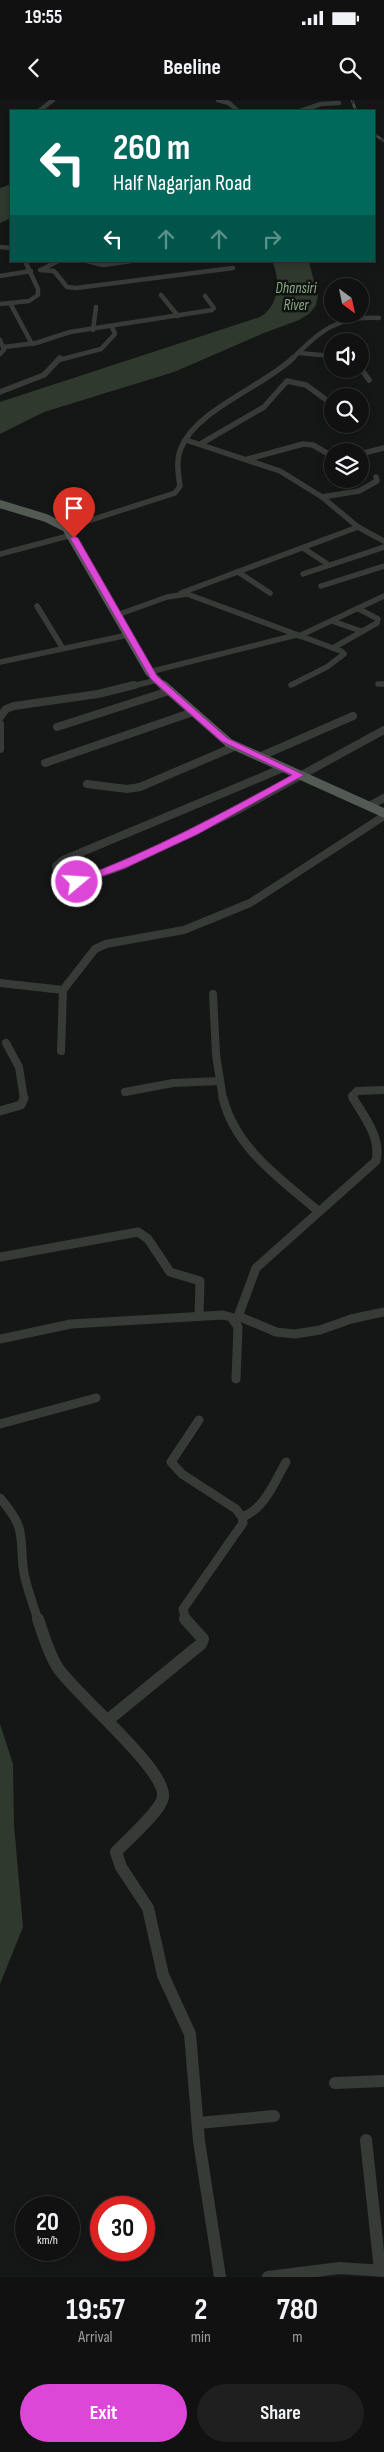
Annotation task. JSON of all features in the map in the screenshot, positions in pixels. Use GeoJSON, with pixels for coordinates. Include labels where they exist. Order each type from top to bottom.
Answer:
{"type":"FeatureCollection","features":[{"type":"Feature","properties":{"kind":"main road"},"geometry":{"type":"LineString","coordinates":[[0,504],[46,518],[66,528],[72,535],[149,672],[224,740],[384,814]]}},
{"type":"Feature","properties":{"kind":"street"},"geometry":{"type":"LineString","coordinates":[[40,110],[53,100]]}},
{"type":"Feature","properties":{"kind":"street"},"geometry":{"type":"LineString","coordinates":[[218,100],[229,103],[237,110]]}},
{"type":"Feature","properties":{"kind":"street"},"geometry":{"type":"LineString","coordinates":[[303,110],[321,104],[339,104]]}},
{"type":"Feature","properties":{"kind":"street"},"geometry":{"type":"LineString","coordinates":[[0,247],[10,247]]}},
{"type":"Feature","properties":{"kind":"street"},"geometry":{"type":"LineString","coordinates":[[0,304],[29,301],[38,295],[38,289],[26,262]]}},
{"type":"Feature","properties":{"kind":"street"},"geometry":{"type":"LineString","coordinates":[[0,276],[40,270],[56,262]]}},
{"type":"Feature","properties":{"kind":"street"},"geometry":{"type":"LineString","coordinates":[[89,262],[95,266],[124,262]]}},
{"type":"Feature","properties":{"kind":"street"},"geometry":{"type":"LineString","coordinates":[[218,264],[220,271]]}},
{"type":"Feature","properties":{"kind":"street"},"geometry":{"type":"LineString","coordinates":[[40,270],[54,271],[67,287],[76,288],[233,268]]}},
{"type":"Feature","properties":{"kind":"street"},"geometry":{"type":"LineString","coordinates":[[162,295],[178,316]]}},
{"type":"Feature","properties":{"kind":"street"},"geometry":{"type":"LineString","coordinates":[[4,347],[32,344],[70,332],[93,330],[212,310],[214,308],[205,296]]}},
{"type":"Feature","properties":{"kind":"street"},"geometry":{"type":"LineString","coordinates":[[10,303],[32,344]]}},
{"type":"Feature","properties":{"kind":"street"},"geometry":{"type":"LineString","coordinates":[[93,330],[96,307]]}},
{"type":"Feature","properties":{"kind":"street"},"geometry":{"type":"LineString","coordinates":[[66,528],[175,493],[180,486],[177,460],[186,440],[206,418],[299,352],[314,336],[337,322],[364,317],[379,318]]}},
{"type":"Feature","properties":{"kind":"street"},"geometry":{"type":"LineString","coordinates":[[0,392],[44,375],[53,364],[62,358],[101,349],[115,334],[112,327]]}},
{"type":"Feature","properties":{"kind":"street"},"geometry":{"type":"LineString","coordinates":[[0,340],[4,347]]}},
{"type":"Feature","properties":{"kind":"street"},"geometry":{"type":"LineString","coordinates":[[0,354],[4,347]]}},
{"type":"Feature","properties":{"kind":"street"},"geometry":{"type":"LineString","coordinates":[[299,352],[324,355]]}},
{"type":"Feature","properties":{"kind":"street"},"geometry":{"type":"LineString","coordinates":[[202,444],[264,407],[287,381],[306,385],[324,398]]}},
{"type":"Feature","properties":{"kind":"street"},"geometry":{"type":"LineString","coordinates":[[186,440],[276,469],[322,497],[358,527],[384,541]]}},
{"type":"Feature","properties":{"kind":"street"},"geometry":{"type":"LineString","coordinates":[[248,459],[303,444],[314,446],[324,452]]}},
{"type":"Feature","properties":{"kind":"street"},"geometry":{"type":"LineString","coordinates":[[369,452],[384,448]]}},
{"type":"Feature","properties":{"kind":"street"},"geometry":{"type":"LineString","coordinates":[[322,497],[342,494],[372,484],[377,481],[376,477]]}},
{"type":"Feature","properties":{"kind":"street"},"geometry":{"type":"LineString","coordinates":[[117,615],[179,594],[358,527]]}},
{"type":"Feature","properties":{"kind":"street"},"geometry":{"type":"LineString","coordinates":[[0,554],[72,535]]}},
{"type":"Feature","properties":{"kind":"street"},"geometry":{"type":"LineString","coordinates":[[303,574],[384,547]]}},
{"type":"Feature","properties":{"kind":"street"},"geometry":{"type":"LineString","coordinates":[[303,548],[329,565]]}},
{"type":"Feature","properties":{"kind":"street"},"geometry":{"type":"LineString","coordinates":[[321,586],[384,566]]}},
{"type":"Feature","properties":{"kind":"street"},"geometry":{"type":"LineString","coordinates":[[238,572],[270,593]]}},
{"type":"Feature","properties":{"kind":"street"},"geometry":{"type":"LineString","coordinates":[[179,594],[187,594],[341,651],[344,654],[327,667],[291,686]]}},
{"type":"Feature","properties":{"kind":"street"},"geometry":{"type":"LineString","coordinates":[[149,672],[298,635],[359,609],[384,596]]}},
{"type":"Feature","properties":{"kind":"street"},"geometry":{"type":"LineString","coordinates":[[37,606],[62,647]]}},
{"type":"Feature","properties":{"kind":"street"},"geometry":{"type":"LineString","coordinates":[[333,648],[377,623],[378,619],[359,609]]}},
{"type":"Feature","properties":{"kind":"street"},"geometry":{"type":"LineString","coordinates":[[332,621],[361,631]]}},
{"type":"Feature","properties":{"kind":"street"},"geometry":{"type":"LineString","coordinates":[[0,662],[128,634]]}},
{"type":"Feature","properties":{"kind":"street"},"geometry":{"type":"LineString","coordinates":[[0,717],[6,709],[14,706],[98,694],[157,680]]}},
{"type":"Feature","properties":{"kind":"street"},"geometry":{"type":"LineString","coordinates":[[57,727],[169,691]]}},
{"type":"Feature","properties":{"kind":"street"},"geometry":{"type":"LineString","coordinates":[[45,764],[193,712]]}},
{"type":"Feature","properties":{"kind":"street"},"geometry":{"type":"LineString","coordinates":[[258,757],[353,716]]}},
{"type":"Feature","properties":{"kind":"street"},"geometry":{"type":"LineString","coordinates":[[0,724],[0,749]]}},
{"type":"Feature","properties":{"kind":"street"},"geometry":{"type":"LineString","coordinates":[[283,768],[63,860],[56,866],[57,873],[61,878],[72,882],[92,878],[195,832],[384,730]]}},
{"type":"Feature","properties":{"kind":"street"},"geometry":{"type":"LineString","coordinates":[[87,784],[127,789],[140,788],[236,746]]}},
{"type":"Feature","properties":{"kind":"street"},"geometry":{"type":"LineString","coordinates":[[369,806],[384,798]]}},
{"type":"Feature","properties":{"kind":"street"},"geometry":{"type":"LineString","coordinates":[[60,1051],[63,990],[98,947],[177,932],[230,913],[250,903],[384,814]]}},
{"type":"Feature","properties":{"kind":"street"},"geometry":{"type":"LineString","coordinates":[[0,983],[63,990]]}},
{"type":"Feature","properties":{"kind":"street"},"geometry":{"type":"LineString","coordinates":[[213,994],[220,1081],[227,1113],[246,1143],[266,1165],[318,1211]]}},
{"type":"Feature","properties":{"kind":"street"},"geometry":{"type":"LineString","coordinates":[[0,1111],[21,1105],[24,1101],[18,1067],[6,1043]]}},
{"type":"Feature","properties":{"kind":"street"},"geometry":{"type":"LineString","coordinates":[[125,1092],[173,1084],[220,1081]]}},
{"type":"Feature","properties":{"kind":"street"},"geometry":{"type":"LineString","coordinates":[[236,1380],[237,1319],[256,1268],[376,1161],[380,1152],[380,1134],[352,1096],[357,1091],[384,1090]]}},
{"type":"Feature","properties":{"kind":"street"},"geometry":{"type":"LineString","coordinates":[[0,1257],[138,1232],[146,1236],[170,1271],[178,1275],[193,1277],[200,1281],[199,1316]]}},
{"type":"Feature","properties":{"kind":"street"},"geometry":{"type":"LineString","coordinates":[[0,1339],[71,1324],[223,1315],[276,1332],[295,1334],[320,1330],[351,1319],[384,1312]]}},
{"type":"Feature","properties":{"kind":"street"},"geometry":{"type":"LineString","coordinates":[[0,1424],[96,1398]]}},
{"type":"Feature","properties":{"kind":"street"},"geometry":{"type":"LineString","coordinates":[[108,1720],[202,1644],[203,1639],[185,1620],[183,1609],[243,1523],[242,1517],[236,1509],[182,1474],[171,1462],[199,1420]]}},
{"type":"Feature","properties":{"kind":"street"},"geometry":{"type":"LineString","coordinates":[[242,1517],[247,1517],[255,1511],[286,1462]]}},
{"type":"Feature","properties":{"kind":"street"},"geometry":{"type":"LineString","coordinates":[[0,1498],[12,1511],[19,1525],[23,1540],[23,1568],[30,1596],[50,1654],[60,1670],[108,1720],[156,1777],[163,1789],[163,1798],[158,1808],[116,1852],[118,1861],[143,1898],[154,1923],[157,1953],[163,1975],[185,2018],[190,2034],[198,2123],[220,2277]]}},
{"type":"Feature","properties":{"kind":"street"},"geometry":{"type":"LineString","coordinates":[[335,2083],[384,2081]]}},
{"type":"Feature","properties":{"kind":"street"},"geometry":{"type":"LineString","coordinates":[[198,2123],[274,2116]]}},
{"type":"Feature","properties":{"kind":"street"},"geometry":{"type":"LineString","coordinates":[[268,2277],[311,2270],[352,2267],[376,2272],[366,2140]]}},
{"type":"Feature","properties":{"kind":"water"},"geometry":{"type":"Polygon","coordinates":[[[10,184],[10,218],[0,223],[0,188],[10,184]]]}},
{"type":"Feature","properties":{"kind":"water","name":"Dhansiri River"},"geometry":{"type":"Polygon","coordinates":[[[272,262],[309,262],[318,296],[316,305],[310,313],[299,320],[174,372],[44,412],[0,434],[0,402],[260,317],[275,299],[277,276],[272,262]]]}},
{"type":"Feature","properties":{"kind":"water"},"geometry":{"type":"Polygon","coordinates":[[[0,1724],[13,1764],[14,1825],[23,1927],[0,1984],[0,1724]]]}},
{"type":"Feature","properties":{"kind":"railway"},"geometry":{"type":"LineString","coordinates":[[352,100],[356,110]]}},
{"type":"Feature","properties":{"kind":"railway"},"geometry":{"type":"LineString","coordinates":[[375,135],[384,141]]}},
{"type":"Feature","properties":{"kind":"route"},"geometry":{"type":"LineString","coordinates":[[74,538],[149,672],[224,740],[299,775],[272,792],[195,832],[122,866],[77,882]]}}]}
